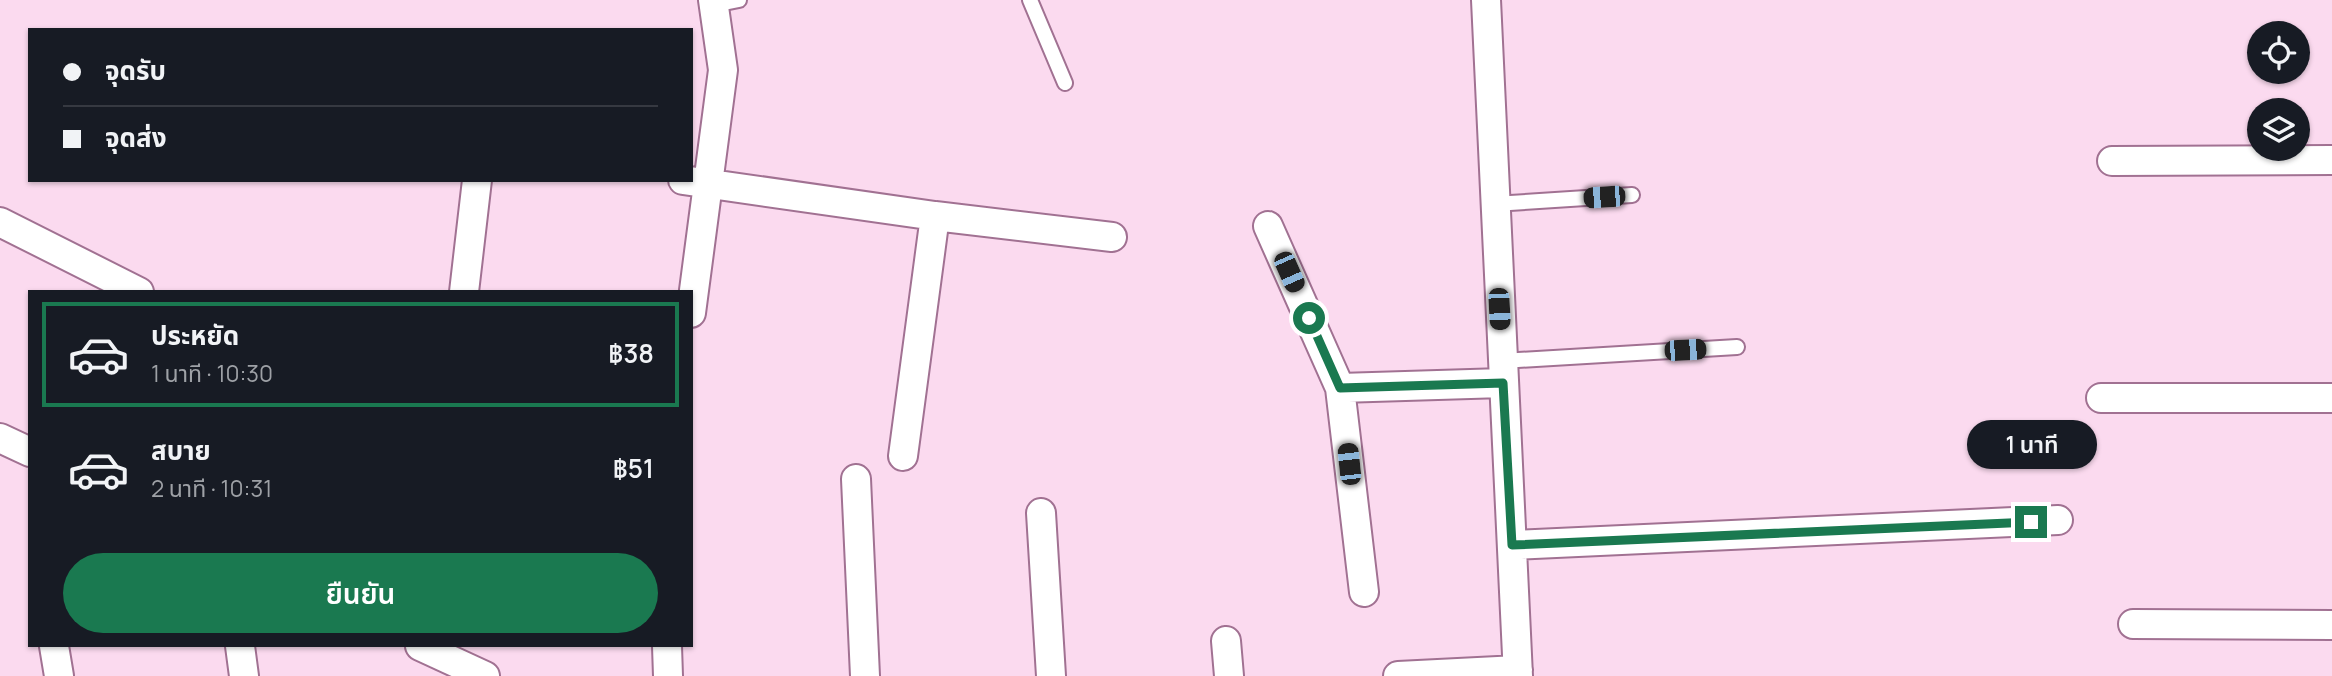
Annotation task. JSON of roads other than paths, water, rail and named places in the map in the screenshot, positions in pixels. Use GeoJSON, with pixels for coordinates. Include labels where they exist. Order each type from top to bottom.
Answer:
{"type":"FeatureCollection","features":[{"type":"Feature","properties":{"kind":"street"},"geometry":{"type":"LineString","coordinates":[[1398,676],[1518,673],[1486,0]]}},
{"type":"Feature","properties":{"kind":"street"},"geometry":{"type":"LineString","coordinates":[[692,290],[696,182],[723,70],[722,2]]}},
{"type":"Feature","properties":{"kind":"street"},"geometry":{"type":"LineString","coordinates":[[2112,161],[2332,160]]}},
{"type":"Feature","properties":{"kind":"street"},"geometry":{"type":"LineString","coordinates":[[464,290],[477,182]]}},
{"type":"Feature","properties":{"kind":"street"},"geometry":{"type":"LineString","coordinates":[[696,182],[935,216],[1112,237]]}},
{"type":"Feature","properties":{"kind":"street"},"geometry":{"type":"LineString","coordinates":[[903,456],[935,216]]}},
{"type":"Feature","properties":{"kind":"street"},"geometry":{"type":"LineString","coordinates":[[0,222],[135,290]]}},
{"type":"Feature","properties":{"kind":"street"},"geometry":{"type":"LineString","coordinates":[[1268,226],[1340,388],[1364,592]]}},
{"type":"Feature","properties":{"kind":"street"},"geometry":{"type":"LineString","coordinates":[[1340,388],[1502,372]]}},
{"type":"Feature","properties":{"kind":"street"},"geometry":{"type":"LineString","coordinates":[[2101,398],[2332,398]]}},
{"type":"Feature","properties":{"kind":"street"},"geometry":{"type":"LineString","coordinates":[[0,438],[28,452]]}},
{"type":"Feature","properties":{"kind":"street"},"geometry":{"type":"LineString","coordinates":[[856,479],[865,676]]}},
{"type":"Feature","properties":{"kind":"street"},"geometry":{"type":"LineString","coordinates":[[1041,513],[1051,676]]}},
{"type":"Feature","properties":{"kind":"street"},"geometry":{"type":"LineString","coordinates":[[1512,545],[2058,520]]}},
{"type":"Feature","properties":{"kind":"street"},"geometry":{"type":"LineString","coordinates":[[2133,624],[2332,625]]}},
{"type":"Feature","properties":{"kind":"street"},"geometry":{"type":"LineString","coordinates":[[1226,641],[1229,676]]}},
{"type":"Feature","properties":{"kind":"street"},"geometry":{"type":"LineString","coordinates":[[54,647],[59,676]]}},
{"type":"Feature","properties":{"kind":"street"},"geometry":{"type":"LineString","coordinates":[[240,647],[244,676]]}},
{"type":"Feature","properties":{"kind":"street"},"geometry":{"type":"LineString","coordinates":[[667,647],[668,676]]}},
{"type":"Feature","properties":{"kind":"street"},"geometry":{"type":"LineString","coordinates":[[435,659],[485,676]]}},
{"type":"Feature","properties":{"kind":"lane"},"geometry":{"type":"LineString","coordinates":[[1030,0],[1065,83]]}},
{"type":"Feature","properties":{"kind":"lane"},"geometry":{"type":"LineString","coordinates":[[1494,204],[1632,195]]}},
{"type":"Feature","properties":{"kind":"lane"},"geometry":{"type":"LineString","coordinates":[[1502,372],[1737,347]]}}]}
